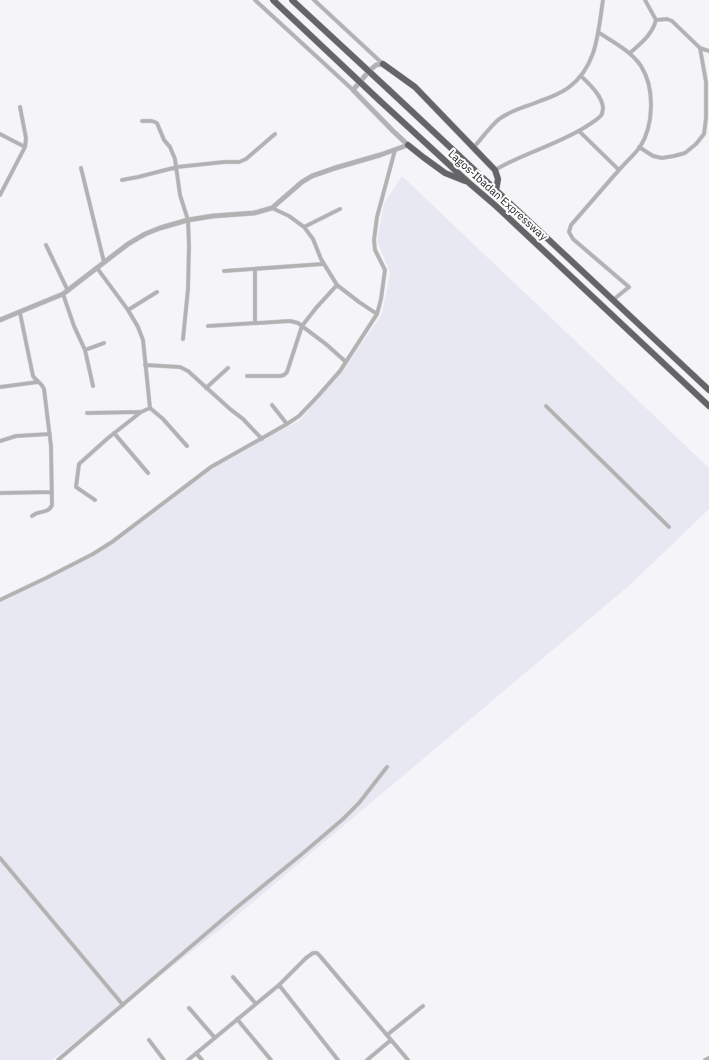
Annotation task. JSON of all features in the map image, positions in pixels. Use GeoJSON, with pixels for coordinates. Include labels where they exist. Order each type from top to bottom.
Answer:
{"type":"FeatureCollection","features":[{"type":"Feature","properties":{"kind":"highway","name":"Lagos-Ibadan Expressway"},"geometry":{"type":"LineString","coordinates":[[273,0],[379,100],[468,182],[502,211],[709,406]]}},
{"type":"Feature","properties":{"kind":"highway","name":"Lagos-Ibadan Expressway"},"geometry":{"type":"LineString","coordinates":[[292,0],[709,390]]}},
{"type":"Feature","properties":{"kind":"highway"},"geometry":{"type":"LineString","coordinates":[[383,64],[415,87],[495,170],[498,179],[496,191]]}},
{"type":"Feature","properties":{"kind":"highway"},"geometry":{"type":"LineString","coordinates":[[408,145],[445,173],[468,182]]}},
{"type":"Feature","properties":{"kind":"street"},"geometry":{"type":"LineString","coordinates":[[0,320],[64,294],[128,244],[145,234],[188,220],[212,216],[254,213],[272,208],[302,182],[312,176],[408,145],[388,127],[353,90],[254,0]]}},
{"type":"Feature","properties":{"kind":"street"},"geometry":{"type":"LineString","coordinates":[[314,0],[383,64]]}},
{"type":"Feature","properties":{"kind":"street"},"geometry":{"type":"LineString","coordinates":[[474,147],[499,119],[511,112],[550,97],[568,88],[581,76],[593,55],[598,32],[602,0]]}},
{"type":"Feature","properties":{"kind":"street"},"geometry":{"type":"LineString","coordinates":[[630,53],[651,32],[656,20],[645,0]]}},
{"type":"Feature","properties":{"kind":"street"},"geometry":{"type":"LineString","coordinates":[[656,20],[667,19],[672,21],[700,48],[709,51]]}},
{"type":"Feature","properties":{"kind":"street"},"geometry":{"type":"LineString","coordinates":[[598,32],[630,53],[641,65],[647,77],[650,92],[651,114],[648,131],[640,147],[571,225],[569,232],[573,239],[630,286],[612,300]]}},
{"type":"Feature","properties":{"kind":"street"},"geometry":{"type":"LineString","coordinates":[[640,147],[653,156],[662,158],[674,156],[685,153],[696,144],[704,134],[706,118],[706,82],[700,48]]}},
{"type":"Feature","properties":{"kind":"street"},"geometry":{"type":"LineString","coordinates":[[353,90],[370,70],[376,65],[383,64]]}},
{"type":"Feature","properties":{"kind":"street"},"geometry":{"type":"LineString","coordinates":[[495,170],[578,131],[596,120],[602,114],[603,108],[600,98],[581,76]]}},
{"type":"Feature","properties":{"kind":"street"},"geometry":{"type":"LineString","coordinates":[[0,194],[25,147],[26,138],[20,107]]}},
{"type":"Feature","properties":{"kind":"street"},"geometry":{"type":"LineString","coordinates":[[142,121],[152,121],[157,123],[164,140],[173,153],[177,167],[180,195],[188,220],[188,289],[183,339]]}},
{"type":"Feature","properties":{"kind":"street"},"geometry":{"type":"LineString","coordinates":[[578,131],[619,170]]}},
{"type":"Feature","properties":{"kind":"street"},"geometry":{"type":"LineString","coordinates":[[0,134],[25,147]]}},
{"type":"Feature","properties":{"kind":"street"},"geometry":{"type":"LineString","coordinates":[[122,180],[177,167],[224,162],[239,162],[246,159],[275,134]]}},
{"type":"Feature","properties":{"kind":"street"},"geometry":{"type":"LineString","coordinates":[[0,600],[93,554],[112,542],[211,467],[262,439],[299,416],[340,371],[377,314],[381,299],[385,270],[375,250],[374,240],[377,217],[395,150]]}},
{"type":"Feature","properties":{"kind":"street"},"geometry":{"type":"LineString","coordinates":[[81,168],[104,262]]}},
{"type":"Feature","properties":{"kind":"street"},"geometry":{"type":"LineString","coordinates":[[272,208],[288,216],[304,227],[313,239],[323,264],[337,285],[377,314]]}},
{"type":"Feature","properties":{"kind":"street"},"geometry":{"type":"LineString","coordinates":[[304,227],[340,209]]}},
{"type":"Feature","properties":{"kind":"street"},"geometry":{"type":"LineString","coordinates":[[46,245],[68,290]]}},
{"type":"Feature","properties":{"kind":"street"},"geometry":{"type":"LineString","coordinates":[[224,271],[323,264]]}},
{"type":"Feature","properties":{"kind":"street"},"geometry":{"type":"LineString","coordinates":[[97,268],[128,310],[138,327],[143,340],[150,408],[164,419],[187,446]]}},
{"type":"Feature","properties":{"kind":"street"},"geometry":{"type":"LineString","coordinates":[[255,270],[255,323]]}},
{"type":"Feature","properties":{"kind":"street"},"geometry":{"type":"LineString","coordinates":[[248,376],[280,376],[287,372],[302,326],[337,285]]}},
{"type":"Feature","properties":{"kind":"street"},"geometry":{"type":"LineString","coordinates":[[128,310],[157,292]]}},
{"type":"Feature","properties":{"kind":"street"},"geometry":{"type":"LineString","coordinates":[[64,294],[74,326],[85,350],[93,386]]}},
{"type":"Feature","properties":{"kind":"street"},"geometry":{"type":"LineString","coordinates":[[20,313],[33,376],[38,382],[41,383],[44,389],[50,434],[52,505],[50,509],[44,512],[38,512],[32,516]]}},
{"type":"Feature","properties":{"kind":"street"},"geometry":{"type":"LineString","coordinates":[[208,326],[290,321],[298,323],[327,345],[346,362]]}},
{"type":"Feature","properties":{"kind":"street"},"geometry":{"type":"LineString","coordinates":[[85,350],[104,343]]}},
{"type":"Feature","properties":{"kind":"street"},"geometry":{"type":"LineString","coordinates":[[145,365],[180,367],[193,375],[243,419],[262,439]]}},
{"type":"Feature","properties":{"kind":"street"},"geometry":{"type":"LineString","coordinates":[[206,388],[228,368]]}},
{"type":"Feature","properties":{"kind":"street"},"geometry":{"type":"LineString","coordinates":[[0,387],[38,382]]}},
{"type":"Feature","properties":{"kind":"street"},"geometry":{"type":"LineString","coordinates":[[272,405],[287,424]]}},
{"type":"Feature","properties":{"kind":"street"},"geometry":{"type":"LineString","coordinates":[[546,406],[669,527]]}},
{"type":"Feature","properties":{"kind":"street"},"geometry":{"type":"LineString","coordinates":[[95,500],[76,487],[79,464],[114,433],[141,412],[150,408]]}},
{"type":"Feature","properties":{"kind":"street"},"geometry":{"type":"LineString","coordinates":[[87,413],[141,412]]}},
{"type":"Feature","properties":{"kind":"street"},"geometry":{"type":"LineString","coordinates":[[114,433],[148,473]]}},
{"type":"Feature","properties":{"kind":"street"},"geometry":{"type":"LineString","coordinates":[[0,441],[16,436],[50,434]]}},
{"type":"Feature","properties":{"kind":"street"},"geometry":{"type":"LineString","coordinates":[[0,493],[52,492]]}},
{"type":"Feature","properties":{"kind":"street"},"geometry":{"type":"LineString","coordinates":[[58,1060],[343,819],[359,804],[387,767]]}},
{"type":"Feature","properties":{"kind":"street"},"geometry":{"type":"LineString","coordinates":[[0,858],[123,1005]]}},
{"type":"Feature","properties":{"kind":"street"},"geometry":{"type":"LineString","coordinates":[[188,1060],[279,985],[306,958],[313,953],[316,953],[408,1060]]}},
{"type":"Feature","properties":{"kind":"street"},"geometry":{"type":"LineString","coordinates":[[233,977],[256,1004]]}},
{"type":"Feature","properties":{"kind":"street"},"geometry":{"type":"LineString","coordinates":[[279,985],[338,1060]]}},
{"type":"Feature","properties":{"kind":"street"},"geometry":{"type":"LineString","coordinates":[[387,1035],[423,1006]]}},
{"type":"Feature","properties":{"kind":"street"},"geometry":{"type":"LineString","coordinates":[[189,1008],[215,1038]]}},
{"type":"Feature","properties":{"kind":"street"},"geometry":{"type":"LineString","coordinates":[[237,1019],[271,1060]]}},
{"type":"Feature","properties":{"kind":"street"},"geometry":{"type":"LineString","coordinates":[[148,1040],[164,1060]]}},
{"type":"Feature","properties":{"kind":"street"},"geometry":{"type":"LineString","coordinates":[[367,1060],[391,1040]]}},
{"type":"Feature","properties":{"kind":"street"},"geometry":{"type":"LineString","coordinates":[[196,1053],[202,1060]]}},
{"type":"Feature","properties":{"kind":"street"},"geometry":{"type":"LineString","coordinates":[[705,1060],[709,1058]]}},
{"type":"Feature","properties":{"kind":"shaded area"},"geometry":{"type":"Polygon","coordinates":[[[402,176],[709,468],[709,509],[631,584],[227,924],[52,1060],[0,1060],[0,603],[102,551],[229,457],[299,421],[349,362],[382,314],[390,272],[377,241],[384,203],[402,176]]]}}]}
